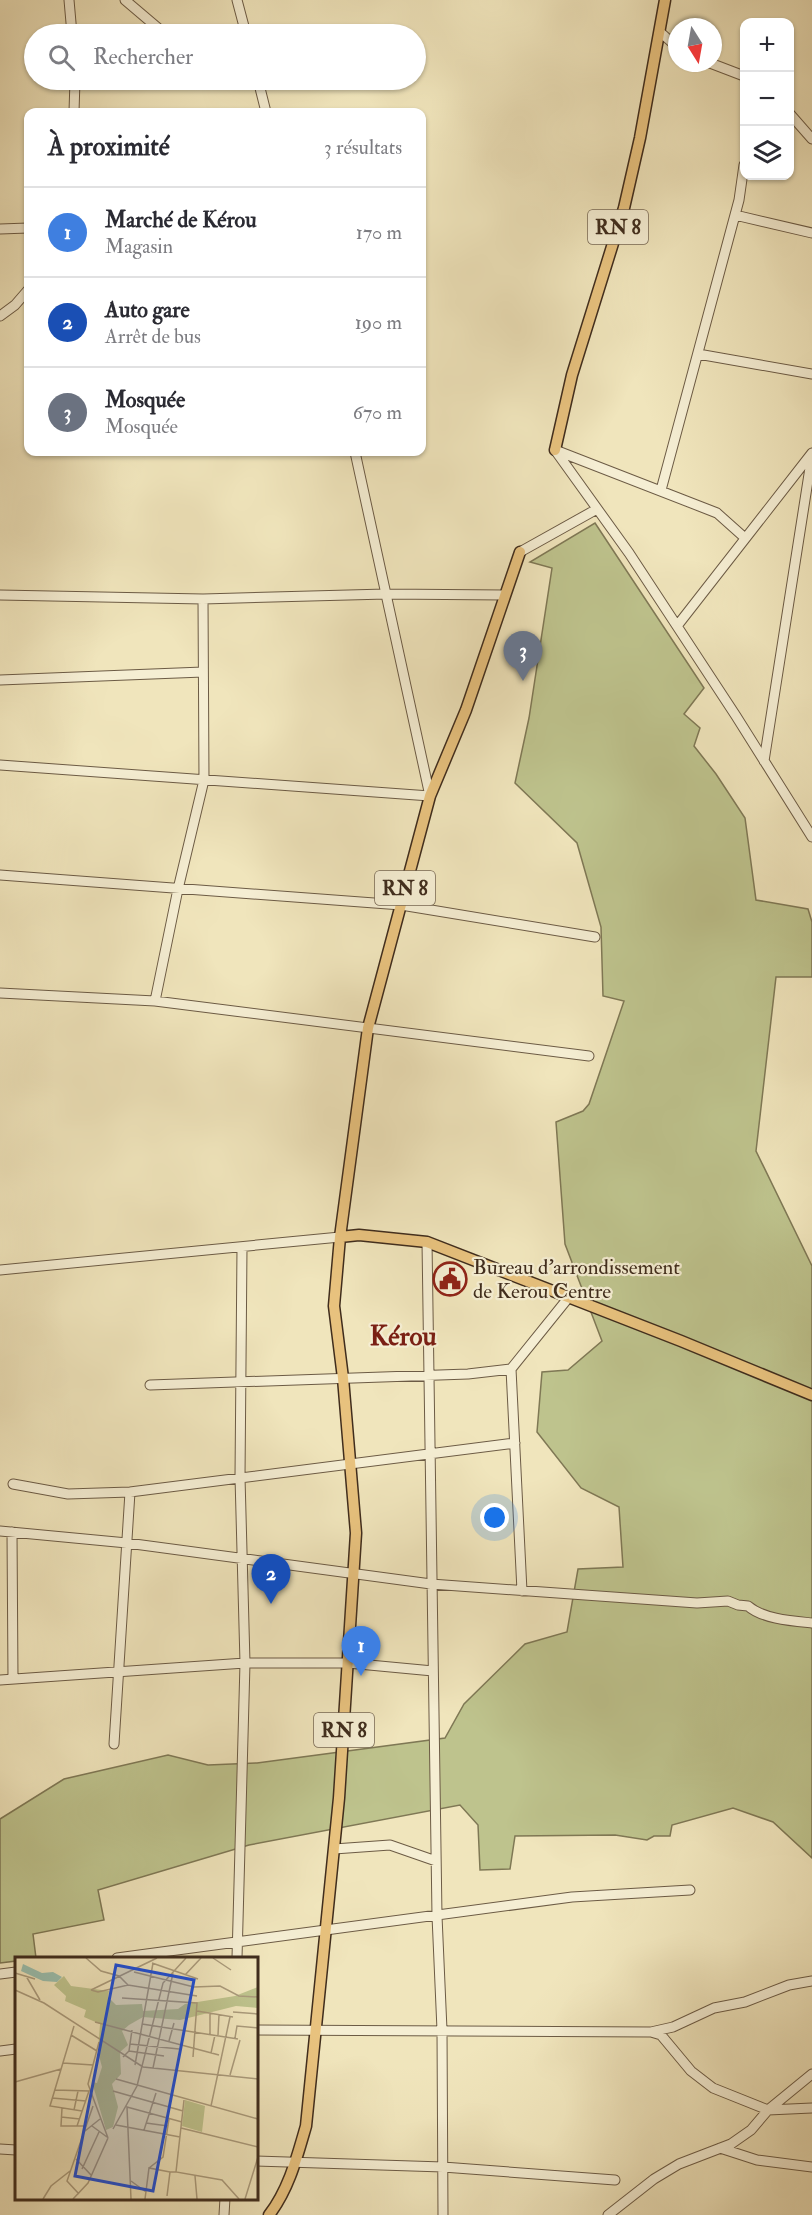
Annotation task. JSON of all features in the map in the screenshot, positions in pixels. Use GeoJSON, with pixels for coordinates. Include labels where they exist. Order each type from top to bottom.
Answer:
{"type":"FeatureCollection","features":[{"type":"Feature","properties":{"kind":"main road","name":"RN 8"},"geometry":{"type":"LineString","coordinates":[[555,450],[572,375],[624,208],[640,138],[665,0]]}},
{"type":"Feature","properties":{"kind":"main road","name":"RN 8"},"geometry":{"type":"LineString","coordinates":[[269,2215],[279,2202],[296,2162],[306,2126],[334,1849],[349,1664],[356,1533],[343,1378],[334,1306],[340,1237],[368,1028],[430,796],[466,710],[520,552]]}},
{"type":"Feature","properties":{"kind":"main road"},"geometry":{"type":"LineString","coordinates":[[340,1237],[359,1235],[427,1242],[812,1395]]}},
{"type":"Feature","properties":{"kind":"street"},"geometry":{"type":"LineString","coordinates":[[69,0],[71,24]]}},
{"type":"Feature","properties":{"kind":"street"},"geometry":{"type":"LineString","coordinates":[[125,0],[153,24]]}},
{"type":"Feature","properties":{"kind":"street"},"geometry":{"type":"LineString","coordinates":[[237,0],[243,24]]}},
{"type":"Feature","properties":{"kind":"street"},"geometry":{"type":"LineString","coordinates":[[660,32],[668,39]]}},
{"type":"Feature","properties":{"kind":"street"},"geometry":{"type":"LineString","coordinates":[[722,68],[740,74]]}},
{"type":"Feature","properties":{"kind":"street"},"geometry":{"type":"LineString","coordinates":[[74,108],[75,90]]}},
{"type":"Feature","properties":{"kind":"street"},"geometry":{"type":"LineString","coordinates":[[260,90],[265,108]]}},
{"type":"Feature","properties":{"kind":"street"},"geometry":{"type":"LineString","coordinates":[[794,119],[812,139]]}},
{"type":"Feature","properties":{"kind":"street"},"geometry":{"type":"LineString","coordinates":[[661,490],[735,215],[741,180]]}},
{"type":"Feature","properties":{"kind":"street"},"geometry":{"type":"LineString","coordinates":[[735,215],[812,233]]}},
{"type":"Feature","properties":{"kind":"street"},"geometry":{"type":"LineString","coordinates":[[0,229],[24,228]]}},
{"type":"Feature","properties":{"kind":"street"},"geometry":{"type":"LineString","coordinates":[[0,316],[24,295]]}},
{"type":"Feature","properties":{"kind":"street"},"geometry":{"type":"LineString","coordinates":[[698,354],[812,374]]}},
{"type":"Feature","properties":{"kind":"street"},"geometry":{"type":"LineString","coordinates":[[555,450],[717,513],[745,538]]}},
{"type":"Feature","properties":{"kind":"street"},"geometry":{"type":"LineString","coordinates":[[555,450],[677,626],[812,837]]}},
{"type":"Feature","properties":{"kind":"street"},"geometry":{"type":"LineString","coordinates":[[677,626],[812,454]]}},
{"type":"Feature","properties":{"kind":"street"},"geometry":{"type":"LineString","coordinates":[[765,761],[812,454]]}},
{"type":"Feature","properties":{"kind":"street"},"geometry":{"type":"LineString","coordinates":[[0,765],[430,796],[356,456]]}},
{"type":"Feature","properties":{"kind":"street"},"geometry":{"type":"LineString","coordinates":[[520,552],[597,509]]}},
{"type":"Feature","properties":{"kind":"street"},"geometry":{"type":"LineString","coordinates":[[801,526],[812,524]]}},
{"type":"Feature","properties":{"kind":"street"},"geometry":{"type":"LineString","coordinates":[[0,595],[203,599],[386,594],[504,595]]}},
{"type":"Feature","properties":{"kind":"street"},"geometry":{"type":"LineString","coordinates":[[155,1001],[204,780],[203,599]]}},
{"type":"Feature","properties":{"kind":"street"},"geometry":{"type":"LineString","coordinates":[[0,680],[203,672]]}},
{"type":"Feature","properties":{"kind":"street"},"geometry":{"type":"LineString","coordinates":[[0,875],[401,905],[595,937]]}},
{"type":"Feature","properties":{"kind":"street"},"geometry":{"type":"LineString","coordinates":[[0,993],[155,1001],[589,1056]]}},
{"type":"Feature","properties":{"kind":"street"},"geometry":{"type":"LineString","coordinates":[[0,1270],[340,1237]]}},
{"type":"Feature","properties":{"kind":"street"},"geometry":{"type":"LineString","coordinates":[[427,1242],[431,1584],[437,1916],[442,2030],[444,2215]]}},
{"type":"Feature","properties":{"kind":"street"},"geometry":{"type":"LineString","coordinates":[[237,1957],[245,1663],[240,1477],[242,1248]]}},
{"type":"Feature","properties":{"kind":"street"},"geometry":{"type":"LineString","coordinates":[[522,1592],[511,1369],[569,1298]]}},
{"type":"Feature","properties":{"kind":"street"},"geometry":{"type":"LineString","coordinates":[[150,1385],[468,1374],[511,1369]]}},
{"type":"Feature","properties":{"kind":"street"},"geometry":{"type":"LineString","coordinates":[[13,1484],[68,1494],[130,1491],[515,1443]]}},
{"type":"Feature","properties":{"kind":"street"},"geometry":{"type":"LineString","coordinates":[[114,1744],[130,1491]]}},
{"type":"Feature","properties":{"kind":"street"},"geometry":{"type":"LineString","coordinates":[[0,1531],[242,1558],[431,1584],[698,1603],[728,1601],[748,1606],[755,1612],[812,1623]]}},
{"type":"Feature","properties":{"kind":"street"},"geometry":{"type":"LineString","coordinates":[[12,1532],[13,1679]]}},
{"type":"Feature","properties":{"kind":"street"},"geometry":{"type":"LineString","coordinates":[[0,1680],[245,1663],[349,1664],[433,1671]]}},
{"type":"Feature","properties":{"kind":"street"},"geometry":{"type":"LineString","coordinates":[[334,1849],[390,1845],[436,1861]]}},
{"type":"Feature","properties":{"kind":"street"},"geometry":{"type":"LineString","coordinates":[[131,1957],[572,1897],[690,1890]]}},
{"type":"Feature","properties":{"kind":"street"},"geometry":{"type":"LineString","coordinates":[[0,1974],[15,1972]]}},
{"type":"Feature","properties":{"kind":"street"},"geometry":{"type":"LineString","coordinates":[[258,2030],[651,2032],[673,2027],[714,2008],[745,2002],[789,1986],[812,1981]]}},
{"type":"Feature","properties":{"kind":"street"},"geometry":{"type":"LineString","coordinates":[[651,2032],[668,2042],[691,2071],[713,2088],[768,2110],[812,2108]]}},
{"type":"Feature","properties":{"kind":"street"},"geometry":{"type":"LineString","coordinates":[[0,2051],[15,2049]]}},
{"type":"Feature","properties":{"kind":"street"},"geometry":{"type":"LineString","coordinates":[[608,2215],[654,2179],[679,2164],[731,2144],[750,2130],[768,2110],[812,2074]]}},
{"type":"Feature","properties":{"kind":"street"},"geometry":{"type":"LineString","coordinates":[[720,2148],[757,2160],[812,2167]]}},
{"type":"Feature","properties":{"kind":"street"},"geometry":{"type":"LineString","coordinates":[[0,2149],[15,2150]]}},
{"type":"Feature","properties":{"kind":"street"},"geometry":{"type":"LineString","coordinates":[[258,2161],[443,2167],[615,2180]]}},
{"type":"Feature","properties":{"kind":"street"},"geometry":{"type":"LineString","coordinates":[[224,2215],[225,2200]]}},
{"type":"Feature","properties":{"kind":"green space"},"geometry":{"type":"Polygon","coordinates":[[[595,523],[704,688],[684,714],[700,728],[694,746],[745,818],[756,900],[808,909],[812,922],[812,977],[776,977],[756,1151],[812,1266],[812,1858],[773,1822],[733,1808],[672,1825],[670,1836],[654,1836],[647,1840],[615,1835],[515,1836],[510,1869],[480,1870],[478,1825],[460,1805],[249,1845],[98,1890],[104,1920],[33,1934],[36,1957],[15,1957],[15,1961],[0,1963],[0,1819],[64,1779],[168,1755],[208,1765],[257,1763],[445,1738],[464,1704],[525,1644],[567,1632],[578,1569],[623,1567],[619,1507],[581,1488],[537,1432],[542,1372],[568,1370],[602,1341],[565,1244],[556,1122],[583,1111],[589,1104],[624,1001],[603,996],[601,927],[577,843],[515,783],[529,718],[552,568],[530,562],[595,523]]]}},
{"type":"Feature","properties":{"kind":"place","name":"Mosquée"},"geometry":{"type":"Point","coordinates":[523,681]}},
{"type":"Feature","properties":{"kind":"place","name":"Bureau d'arrondissement de Kerou Centre"},"geometry":{"type":"Point","coordinates":[450,1279]}},
{"type":"Feature","properties":{"kind":"place","name":"Auto gare"},"geometry":{"type":"Point","coordinates":[271,1604]}},
{"type":"Feature","properties":{"kind":"place","name":"Marché de Kérou"},"geometry":{"type":"Point","coordinates":[361,1676]}},
{"type":"Feature","properties":{"kind":"district","name":"Kérou"},"geometry":{"type":"Point","coordinates":[403,1336]}}]}
